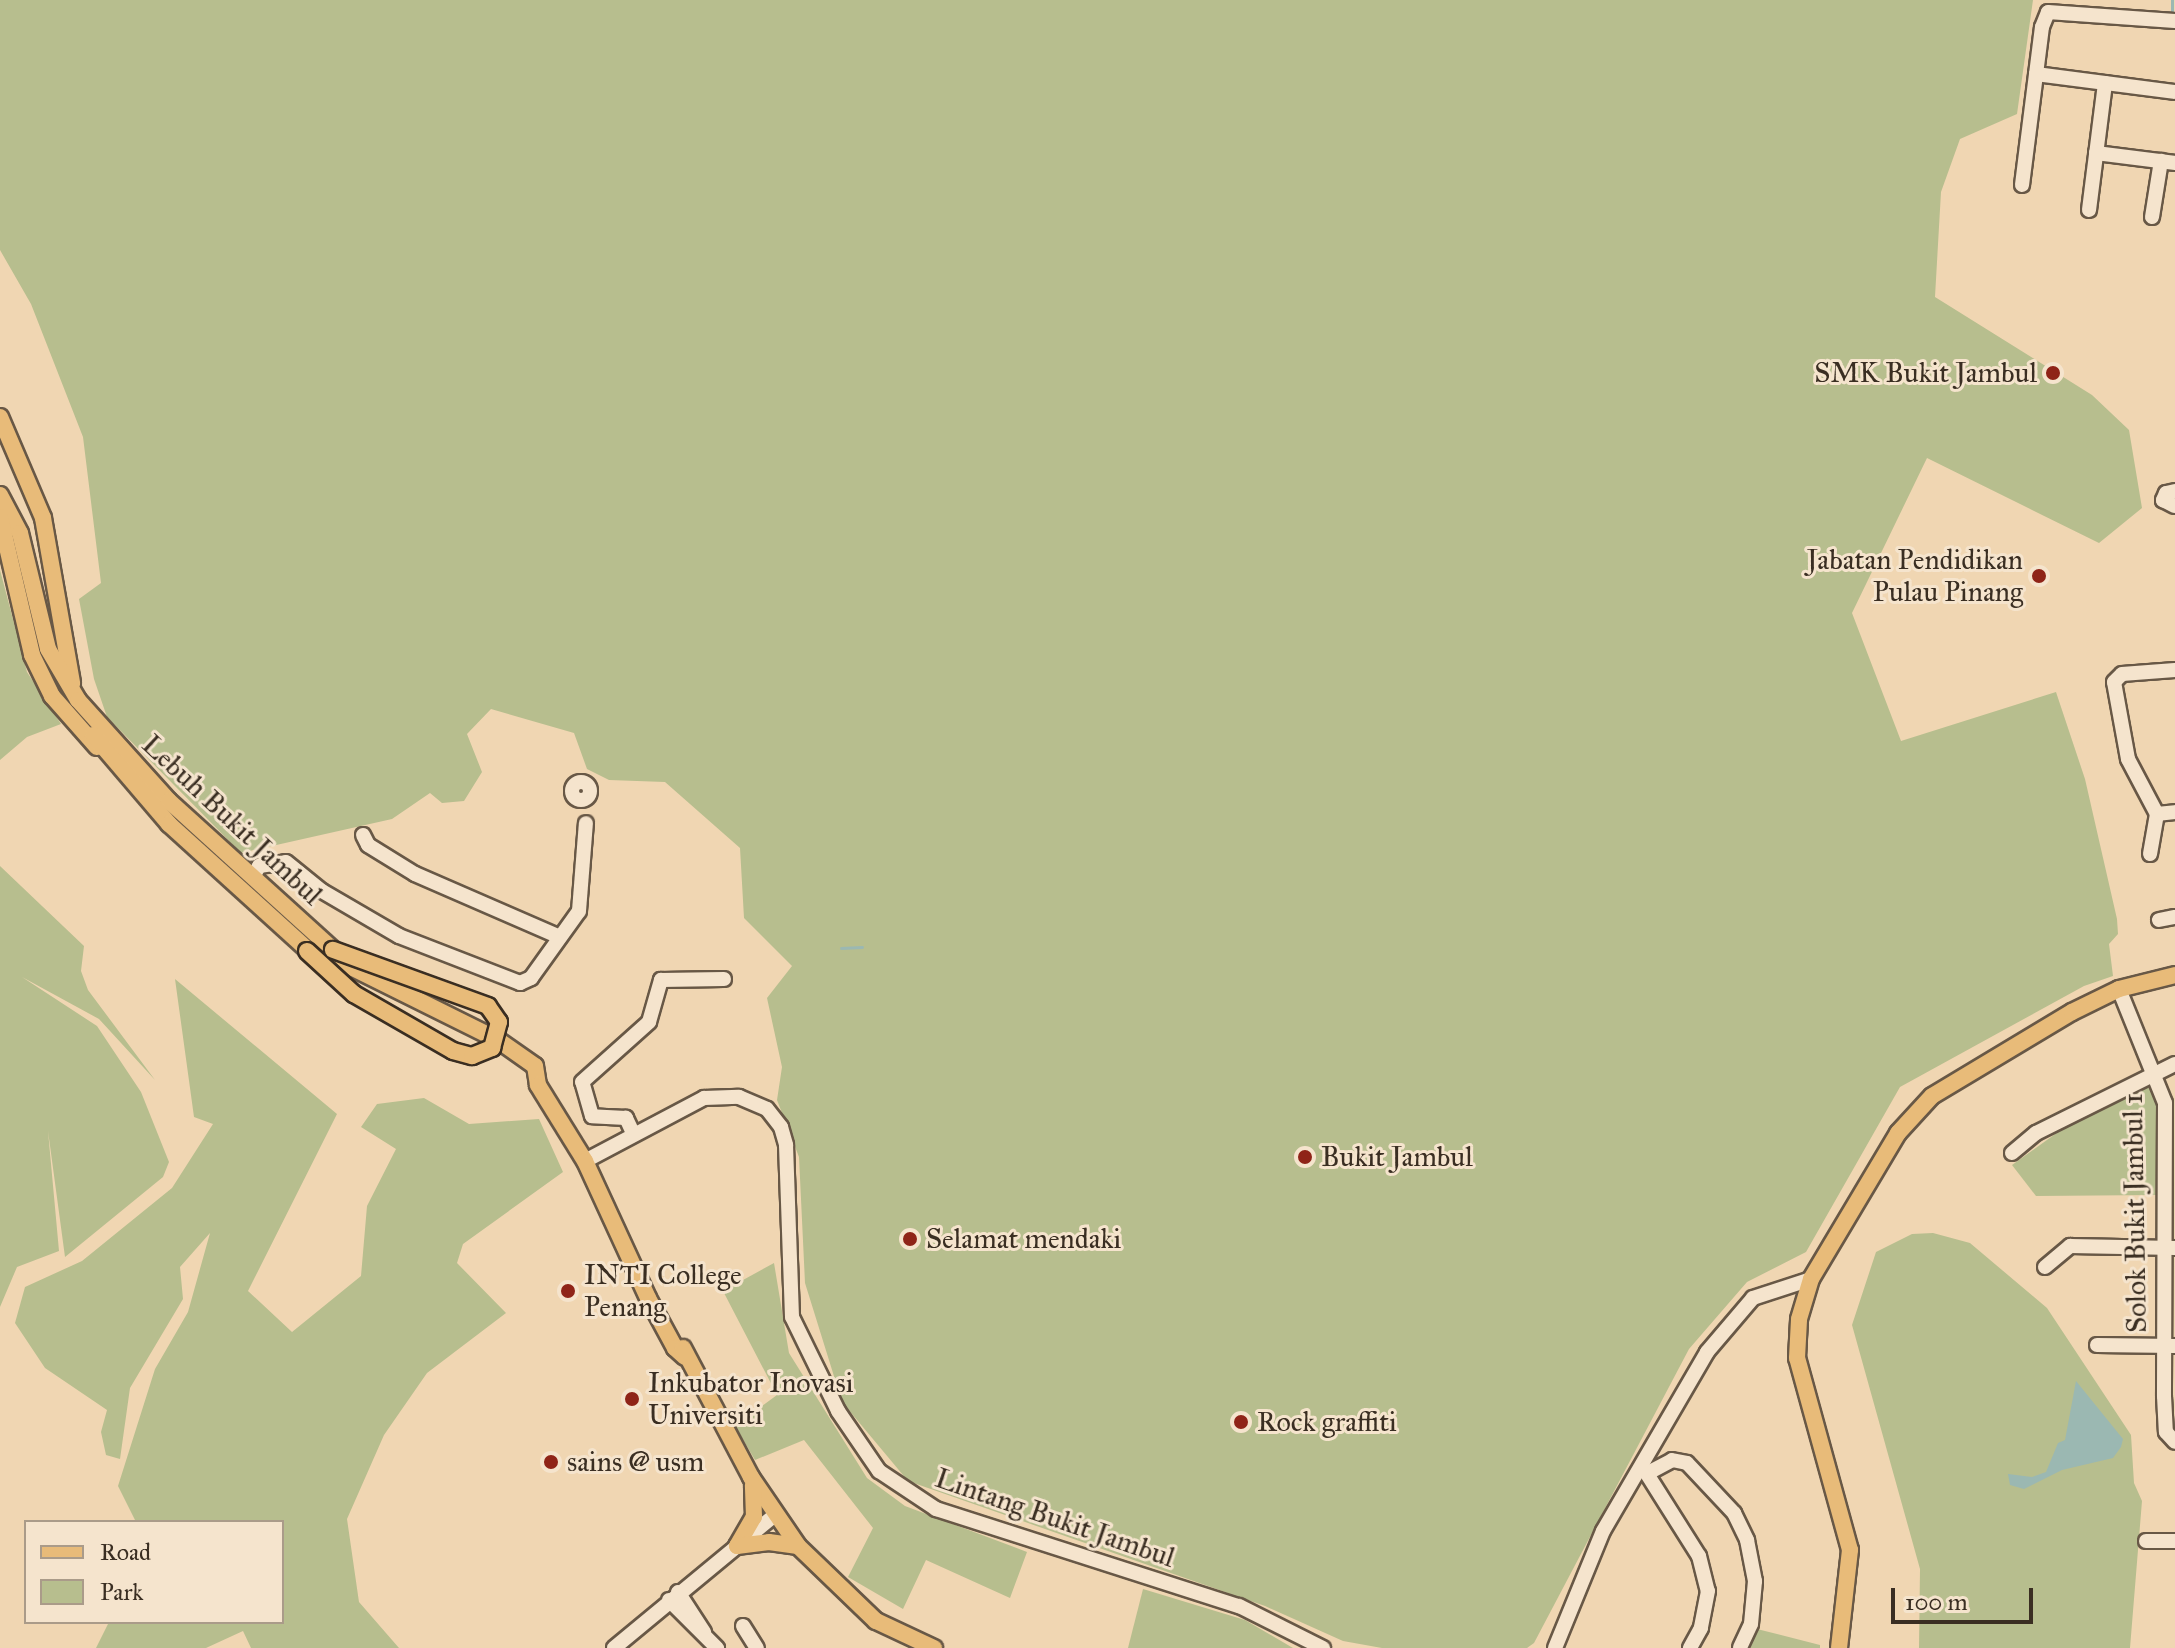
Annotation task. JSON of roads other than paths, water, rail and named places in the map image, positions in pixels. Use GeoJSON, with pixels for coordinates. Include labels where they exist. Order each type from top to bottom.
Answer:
{"type":"FeatureCollection","features":[{"type":"Feature","properties":{"kind":"main road"},"geometry":{"type":"LineString","coordinates":[[0,417],[43,518],[78,700]]}},
{"type":"Feature","properties":{"kind":"main road","name":"Lebuh Bukit Jambul"},"geometry":{"type":"LineString","coordinates":[[0,495],[20,533],[48,649],[78,700],[169,801],[333,950],[378,984],[520,1054],[535,1066],[538,1085]]}},
{"type":"Feature","properties":{"kind":"main road","name":"Lebuh Bukit Jambul"},"geometry":{"type":"LineString","coordinates":[[0,510],[50,675],[126,777],[307,951],[357,985],[489,1044],[538,1085],[585,1161],[667,1334],[685,1357],[775,1515],[798,1546],[876,1621],[934,1648]]}},
{"type":"Feature","properties":{"kind":"main road"},"geometry":{"type":"LineString","coordinates":[[0,517],[32,655],[70,720],[126,777]]}},
{"type":"Feature","properties":{"kind":"main road"},"geometry":{"type":"LineString","coordinates":[[307,951],[354,994],[453,1051],[472,1056],[492,1048],[499,1022],[488,1006],[333,950]]}},
{"type":"Feature","properties":{"kind":"main road"},"geometry":{"type":"LineString","coordinates":[[1839,1648],[1850,1550],[1797,1358],[1799,1319],[1811,1279],[1915,1111],[2006,1048],[2119,989],[2175,975]]}},
{"type":"Feature","properties":{"kind":"main road"},"geometry":{"type":"LineString","coordinates":[[737,1546],[757,1509],[751,1477]]}},
{"type":"Feature","properties":{"kind":"main road"},"geometry":{"type":"LineString","coordinates":[[737,1546],[769,1542],[798,1546]]}},
{"type":"Feature","properties":{"kind":"street"},"geometry":{"type":"LineString","coordinates":[[2022,185],[2044,19],[2054,9],[2169,20]]}},
{"type":"Feature","properties":{"kind":"street"},"geometry":{"type":"LineString","coordinates":[[2036,74],[2174,92]]}},
{"type":"Feature","properties":{"kind":"street"},"geometry":{"type":"LineString","coordinates":[[2089,210],[2105,83]]}},
{"type":"Feature","properties":{"kind":"street"},"geometry":{"type":"LineString","coordinates":[[2096,153],[2168,162],[2152,217]]}},
{"type":"Feature","properties":{"kind":"street"},"geometry":{"type":"LineString","coordinates":[[2175,491],[2166,493],[2163,500],[2175,506]]}},
{"type":"Feature","properties":{"kind":"street"},"geometry":{"type":"LineString","coordinates":[[2150,854],[2157,814],[2128,759],[2114,682],[2122,674],[2175,670]]}},
{"type":"Feature","properties":{"kind":"street"},"geometry":{"type":"LineString","coordinates":[[253,877],[259,866],[286,862],[322,891],[399,936],[506,981],[531,978],[581,904],[585,798]]}},
{"type":"Feature","properties":{"kind":"street"},"geometry":{"type":"LineString","coordinates":[[2157,814],[2175,812]]}},
{"type":"Feature","properties":{"kind":"street"},"geometry":{"type":"LineString","coordinates":[[363,835],[368,845],[415,874],[560,937]]}},
{"type":"Feature","properties":{"kind":"street"},"geometry":{"type":"LineString","coordinates":[[2159,920],[2175,917]]}},
{"type":"Feature","properties":{"kind":"street"},"geometry":{"type":"LineString","coordinates":[[633,1133],[626,1118],[592,1116],[582,1082],[649,1022],[661,980],[724,979]]}},
{"type":"Feature","properties":{"kind":"street","name":"Solok Bukit Jambul 1"},"geometry":{"type":"LineString","coordinates":[[2119,989],[2156,1070],[2165,1103],[2170,1154],[2166,1432],[2175,1442]]}},
{"type":"Feature","properties":{"kind":"street"},"geometry":{"type":"LineString","coordinates":[[2012,1153],[2036,1133],[2156,1070],[2175,1064]]}},
{"type":"Feature","properties":{"kind":"street","name":"Lintang Bukit Jambul"},"geometry":{"type":"LineString","coordinates":[[585,1161],[704,1098],[726,1095],[754,1101],[776,1118],[788,1173],[796,1328],[862,1450],[906,1493],[936,1509],[1239,1606],[1323,1648]]}},
{"type":"Feature","properties":{"kind":"street"},"geometry":{"type":"LineString","coordinates":[[2045,1267],[2070,1246],[2170,1248]]}},
{"type":"Feature","properties":{"kind":"street"},"geometry":{"type":"LineString","coordinates":[[1555,1648],[1603,1531],[1645,1469],[1707,1352],[1738,1311],[1767,1290],[1811,1279]]}},
{"type":"Feature","properties":{"kind":"street"},"geometry":{"type":"LineString","coordinates":[[2097,1345],[2169,1346]]}},
{"type":"Feature","properties":{"kind":"street"},"geometry":{"type":"LineString","coordinates":[[1645,1469],[1672,1460],[1687,1463],[1734,1513],[1747,1540],[1755,1581],[1751,1624],[1740,1648]]}},
{"type":"Feature","properties":{"kind":"street"},"geometry":{"type":"LineString","coordinates":[[1645,1469],[1699,1556],[1708,1591],[1701,1628],[1690,1648]]}},
{"type":"Feature","properties":{"kind":"street"},"geometry":{"type":"LineString","coordinates":[[614,1648],[775,1515]]}},
{"type":"Feature","properties":{"kind":"street"},"geometry":{"type":"LineString","coordinates":[[2146,1541],[2175,1541]]}},
{"type":"Feature","properties":{"kind":"street"},"geometry":{"type":"LineString","coordinates":[[691,1616],[701,1574]]}},
{"type":"Feature","properties":{"kind":"street"},"geometry":{"type":"LineString","coordinates":[[674,1596],[717,1648]]}},
{"type":"Feature","properties":{"kind":"street"},"geometry":{"type":"LineString","coordinates":[[648,1618],[691,1616]]}},
{"type":"Feature","properties":{"kind":"street"},"geometry":{"type":"LineString","coordinates":[[743,1626],[757,1648]]}},
{"type":"Feature","properties":{"kind":"water"},"geometry":{"type":"Polygon","coordinates":[[[2076,1381],[2123,1439],[2121,1447],[2113,1458],[2062,1470],[2024,1489],[2010,1485],[2008,1474],[2032,1477],[2046,1472],[2058,1443],[2065,1440],[2076,1381]]]}},
{"type":"Feature","properties":{"kind":"waterway"},"geometry":{"type":"LineString","coordinates":[[2172,0],[2172,16]]}},
{"type":"Feature","properties":{"kind":"waterway"},"geometry":{"type":"LineString","coordinates":[[841,948],[862,947]]}},
{"type":"Feature","properties":{"kind":"place","name":"SMK Bukit Jambul"},"geometry":{"type":"Point","coordinates":[2053,373]}},
{"type":"Feature","properties":{"kind":"place","name":"Jabatan Pendidikan Pulau Pinang"},"geometry":{"type":"Point","coordinates":[2039,576]}},
{"type":"Feature","properties":{"kind":"place","name":"Bukit Jambul"},"geometry":{"type":"Point","coordinates":[1305,1157]}},
{"type":"Feature","properties":{"kind":"place","name":"Selamat mendaki"},"geometry":{"type":"Point","coordinates":[910,1239]}},
{"type":"Feature","properties":{"kind":"place","name":"INTI College Penang"},"geometry":{"type":"Point","coordinates":[568,1291]}},
{"type":"Feature","properties":{"kind":"place","name":"Inkubator Inovasi Universiti"},"geometry":{"type":"Point","coordinates":[632,1399]}},
{"type":"Feature","properties":{"kind":"place","name":"Rock graffiti"},"geometry":{"type":"Point","coordinates":[1241,1422]}},
{"type":"Feature","properties":{"kind":"place","name":"sains @ usm"},"geometry":{"type":"Point","coordinates":[551,1462]}}]}
